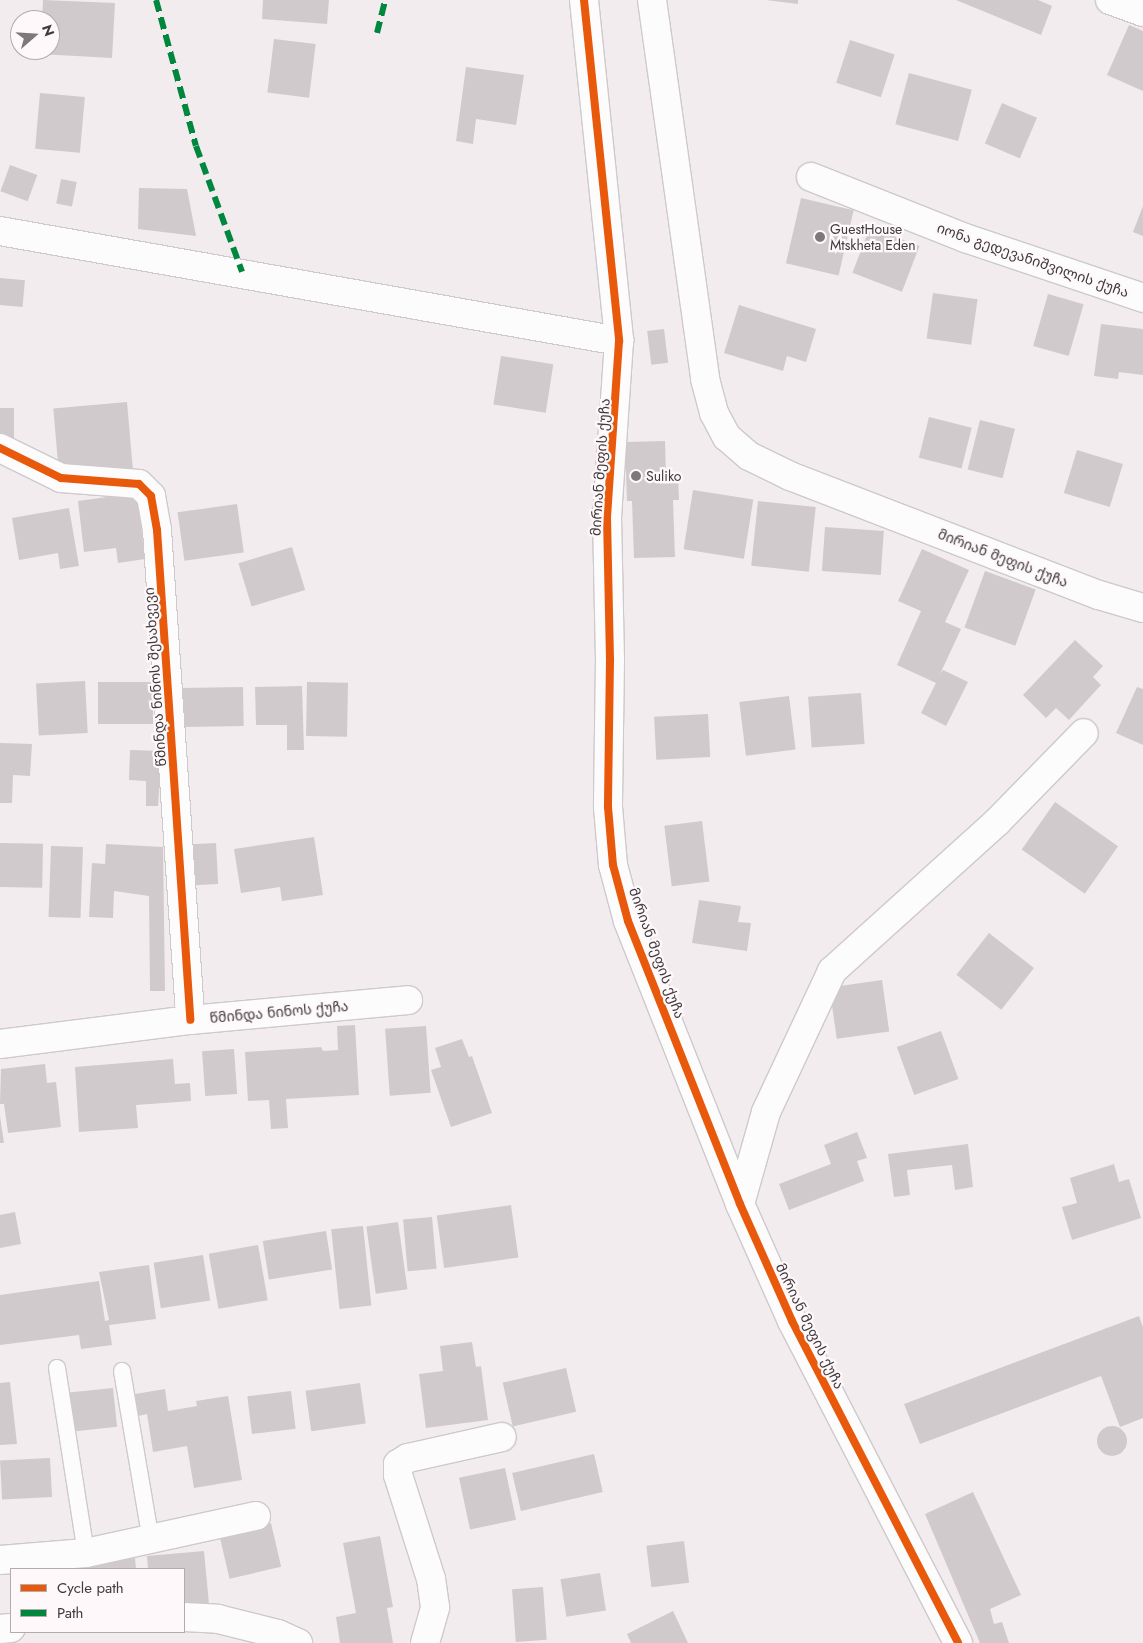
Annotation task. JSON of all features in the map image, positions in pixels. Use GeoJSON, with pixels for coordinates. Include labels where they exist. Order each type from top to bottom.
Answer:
{"type":"FeatureCollection","features":[{"type":"Feature","properties":{"kind":"street","name":"მირიან მეფის ქუჩა"},"geometry":{"type":"LineString","coordinates":[[584,0],[619,341],[607,517],[610,659],[608,807],[613,865],[628,921],[740,1204],[801,1338],[958,1643]]}},
{"type":"Feature","properties":{"kind":"street","name":"მირიან მეფის ქუჩა"},"geometry":{"type":"LineString","coordinates":[[652,0],[705,379],[714,413],[727,437],[749,456],[790,476],[1099,595],[1143,608]]}},
{"type":"Feature","properties":{"kind":"street"},"geometry":{"type":"LineString","coordinates":[[1110,0],[1143,12]]}},
{"type":"Feature","properties":{"kind":"street","name":"იონა გედევანიშვილის ქუჩა"},"geometry":{"type":"LineString","coordinates":[[811,177],[965,238],[1143,298]]}},
{"type":"Feature","properties":{"kind":"street"},"geometry":{"type":"LineString","coordinates":[[0,231],[619,341]]}},
{"type":"Feature","properties":{"kind":"street","name":"წმინდა ნინოს შესახვევი"},"geometry":{"type":"LineString","coordinates":[[0,448],[60,478],[139,484],[151,496],[157,530],[190,1020]]}},
{"type":"Feature","properties":{"kind":"street"},"geometry":{"type":"LineString","coordinates":[[740,1204],[766,1112],[832,971],[997,822],[1084,733]]}},
{"type":"Feature","properties":{"kind":"street","name":"წმინდა ნინოს ქუჩა"},"geometry":{"type":"LineString","coordinates":[[0,1044],[190,1020],[408,1000]]}},
{"type":"Feature","properties":{"kind":"street"},"geometry":{"type":"LineString","coordinates":[[425,1643],[436,1607],[431,1579],[398,1475],[398,1464],[408,1458],[502,1437]]}},
{"type":"Feature","properties":{"kind":"street"},"geometry":{"type":"LineString","coordinates":[[0,1560],[86,1554],[256,1516]]}},
{"type":"Feature","properties":{"kind":"street"},"geometry":{"type":"LineString","coordinates":[[185,1617],[218,1619],[278,1634],[298,1643]]}},
{"type":"Feature","properties":{"kind":"lane"},"geometry":{"type":"LineString","coordinates":[[57,1368],[86,1554]]}},
{"type":"Feature","properties":{"kind":"lane"},"geometry":{"type":"LineString","coordinates":[[122,1371],[151,1540]]}},
{"type":"Feature","properties":{"kind":"building"},"geometry":{"type":"Polygon","coordinates":[[[43,0],[115,3],[112,58],[60,55],[60,10],[42,10],[43,0]]]}},
{"type":"Feature","properties":{"kind":"building"},"geometry":{"type":"Polygon","coordinates":[[[263,0],[329,0],[327,24],[262,19],[263,0]]]}},
{"type":"Feature","properties":{"kind":"building"},"geometry":{"type":"Polygon","coordinates":[[[766,0],[798,0],[798,4],[766,0]]]}},
{"type":"Feature","properties":{"kind":"building"},"geometry":{"type":"Polygon","coordinates":[[[956,0],[1038,0],[1052,6],[1041,35],[956,0]]]}},
{"type":"Feature","properties":{"kind":"building"},"geometry":{"type":"Polygon","coordinates":[[[1129,25],[1143,31],[1143,91],[1107,75],[1129,25]]]}},
{"type":"Feature","properties":{"kind":"building"},"geometry":{"type":"Polygon","coordinates":[[[274,39],[316,44],[309,98],[267,93],[274,39]]]}},
{"type":"Feature","properties":{"kind":"building"},"geometry":{"type":"Polygon","coordinates":[[[850,40],[895,55],[881,97],[836,83],[850,40]]]}},
{"type":"Feature","properties":{"kind":"building"},"geometry":{"type":"Polygon","coordinates":[[[466,67],[524,75],[516,125],[476,119],[473,144],[456,141],[466,67]]]}},
{"type":"Feature","properties":{"kind":"building"},"geometry":{"type":"Polygon","coordinates":[[[909,73],[972,90],[958,141],[895,124],[909,73]]]}},
{"type":"Feature","properties":{"kind":"building"},"geometry":{"type":"Polygon","coordinates":[[[40,93],[85,97],[80,153],[35,149],[40,93]]]}},
{"type":"Feature","properties":{"kind":"building"},"geometry":{"type":"Polygon","coordinates":[[[1002,103],[1037,118],[1020,158],[985,144],[1002,103]]]}},
{"type":"Feature","properties":{"kind":"building"},"geometry":{"type":"Polygon","coordinates":[[[10,165],[37,175],[28,201],[0,191],[10,165]]]}},
{"type":"Feature","properties":{"kind":"building"},"geometry":{"type":"Polygon","coordinates":[[[61,179],[77,182],[72,207],[56,204],[61,179]]]}},
{"type":"Feature","properties":{"kind":"building"},"geometry":{"type":"Polygon","coordinates":[[[139,188],[187,189],[196,236],[138,229],[139,188]]]}},
{"type":"Feature","properties":{"kind":"building","name":"GuestHouse Mtskheta Eden"},"geometry":{"type":"Polygon","coordinates":[[[801,198],[854,210],[839,275],[786,263],[801,198]]]}},
{"type":"Feature","properties":{"kind":"building"},"geometry":{"type":"Polygon","coordinates":[[[1143,206],[1143,236],[1133,232],[1143,206]]]}},
{"type":"Feature","properties":{"kind":"building"},"geometry":{"type":"Polygon","coordinates":[[[870,227],[919,246],[902,292],[852,273],[870,227]]]}},
{"type":"Feature","properties":{"kind":"building"},"geometry":{"type":"Polygon","coordinates":[[[0,278],[25,280],[23,307],[0,305],[0,278]]]}},
{"type":"Feature","properties":{"kind":"building"},"geometry":{"type":"Polygon","coordinates":[[[933,293],[978,299],[971,345],[927,339],[933,293]]]}},
{"type":"Feature","properties":{"kind":"building"},"geometry":{"type":"Polygon","coordinates":[[[1048,294],[1084,304],[1069,356],[1033,346],[1048,294]]]}},
{"type":"Feature","properties":{"kind":"building"},"geometry":{"type":"Polygon","coordinates":[[[739,305],[816,329],[806,362],[787,356],[783,371],[724,353],[739,305]]]}},
{"type":"Feature","properties":{"kind":"building"},"geometry":{"type":"Polygon","coordinates":[[[1101,324],[1143,329],[1143,375],[1119,372],[1118,379],[1094,376],[1101,324]]]}},
{"type":"Feature","properties":{"kind":"building"},"geometry":{"type":"Polygon","coordinates":[[[664,329],[668,363],[651,365],[647,331],[664,329]]]}},
{"type":"Feature","properties":{"kind":"building"},"geometry":{"type":"Polygon","coordinates":[[[501,356],[553,364],[546,413],[493,404],[501,356]]]}},
{"type":"Feature","properties":{"kind":"building"},"geometry":{"type":"Polygon","coordinates":[[[127,402],[133,469],[59,475],[53,408],[127,402]]]}},
{"type":"Feature","properties":{"kind":"building"},"geometry":{"type":"Polygon","coordinates":[[[0,408],[14,408],[14,438],[0,438],[0,408]]]}},
{"type":"Feature","properties":{"kind":"building"},"geometry":{"type":"Polygon","coordinates":[[[929,417],[972,428],[962,468],[919,458],[929,417]]]}},
{"type":"Feature","properties":{"kind":"building"},"geometry":{"type":"Polygon","coordinates":[[[980,420],[1015,429],[1003,478],[968,469],[980,420]]]}},
{"type":"Feature","properties":{"kind":"building"},"geometry":{"type":"Polygon","coordinates":[[[665,441],[666,476],[678,476],[679,500],[673,500],[675,557],[634,558],[632,501],[627,501],[625,442],[665,441]]]}},
{"type":"Feature","properties":{"kind":"building"},"geometry":{"type":"Polygon","coordinates":[[[1077,450],[1123,464],[1110,507],[1064,493],[1077,450]]]}},
{"type":"Feature","properties":{"kind":"building"},"geometry":{"type":"Polygon","coordinates":[[[693,490],[753,500],[744,559],[684,549],[693,490]]]}},
{"type":"Feature","properties":{"kind":"building"},"geometry":{"type":"Polygon","coordinates":[[[137,493],[145,559],[118,563],[116,548],[84,552],[78,501],[137,493]]]}},
{"type":"Feature","properties":{"kind":"building"},"geometry":{"type":"Polygon","coordinates":[[[758,501],[816,507],[809,572],[751,566],[758,501]]]}},
{"type":"Feature","properties":{"kind":"building"},"geometry":{"type":"Polygon","coordinates":[[[237,504],[244,553],[184,561],[178,512],[237,504]]]}},
{"type":"Feature","properties":{"kind":"building"},"geometry":{"type":"Polygon","coordinates":[[[69,508],[79,566],[60,569],[58,553],[19,560],[12,518],[69,508]]]}},
{"type":"Feature","properties":{"kind":"building"},"geometry":{"type":"Polygon","coordinates":[[[825,527],[884,531],[881,575],[822,571],[825,527]]]}},
{"type":"Feature","properties":{"kind":"building"},"geometry":{"type":"Polygon","coordinates":[[[292,547],[305,590],[252,606],[238,563],[292,547]]]}},
{"type":"Feature","properties":{"kind":"building"},"geometry":{"type":"Polygon","coordinates":[[[922,549],[969,570],[945,622],[961,629],[940,674],[943,670],[968,682],[946,726],[921,713],[936,683],[897,665],[921,611],[898,601],[922,549]]]}},
{"type":"Feature","properties":{"kind":"building"},"geometry":{"type":"Polygon","coordinates":[[[985,571],[1036,589],[1015,646],[964,627],[985,571]]]}},
{"type":"Feature","properties":{"kind":"building"},"geometry":{"type":"Polygon","coordinates":[[[1075,640],[1103,666],[1093,677],[1101,685],[1069,720],[1056,708],[1046,718],[1023,695],[1075,640]]]}},
{"type":"Feature","properties":{"kind":"building"},"geometry":{"type":"Polygon","coordinates":[[[85,681],[88,733],[39,735],[36,684],[85,681]]]}},
{"type":"Feature","properties":{"kind":"building"},"geometry":{"type":"Polygon","coordinates":[[[98,682],[153,682],[153,724],[98,724],[98,682]]]}},
{"type":"Feature","properties":{"kind":"building"},"geometry":{"type":"Polygon","coordinates":[[[307,682],[348,683],[347,737],[306,736],[307,682]]]}},
{"type":"Feature","properties":{"kind":"building"},"geometry":{"type":"Polygon","coordinates":[[[302,686],[304,750],[287,750],[287,725],[256,725],[255,687],[302,686]]]}},
{"type":"Feature","properties":{"kind":"building"},"geometry":{"type":"Polygon","coordinates":[[[243,687],[244,726],[183,727],[182,688],[243,687]]]}},
{"type":"Feature","properties":{"kind":"building"},"geometry":{"type":"Polygon","coordinates":[[[1137,687],[1143,689],[1143,745],[1116,733],[1137,687]]]}},
{"type":"Feature","properties":{"kind":"building"},"geometry":{"type":"Polygon","coordinates":[[[861,693],[865,744],[812,748],[808,697],[861,693]]]}},
{"type":"Feature","properties":{"kind":"building"},"geometry":{"type":"Polygon","coordinates":[[[789,696],[796,750],[746,756],[739,702],[789,696]]]}},
{"type":"Feature","properties":{"kind":"building"},"geometry":{"type":"Polygon","coordinates":[[[708,714],[710,757],[656,760],[654,717],[708,714]]]}},
{"type":"Feature","properties":{"kind":"building"},"geometry":{"type":"Polygon","coordinates":[[[0,743],[32,744],[30,776],[13,775],[12,803],[0,803],[0,743]]]}},
{"type":"Feature","properties":{"kind":"building"},"geometry":{"type":"Polygon","coordinates":[[[130,750],[162,751],[158,806],[146,806],[146,781],[129,780],[130,750]]]}},
{"type":"Feature","properties":{"kind":"building"},"geometry":{"type":"Polygon","coordinates":[[[1055,802],[1118,846],[1085,894],[1022,850],[1055,802]]]}},
{"type":"Feature","properties":{"kind":"building"},"geometry":{"type":"Polygon","coordinates":[[[702,821],[709,882],[672,886],[664,826],[702,821]]]}},
{"type":"Feature","properties":{"kind":"building"},"geometry":{"type":"Polygon","coordinates":[[[314,837],[323,895],[282,901],[280,887],[241,893],[234,849],[314,837]]]}},
{"type":"Feature","properties":{"kind":"building"},"geometry":{"type":"Polygon","coordinates":[[[0,843],[43,844],[42,888],[0,887],[0,843]]]}},
{"type":"Feature","properties":{"kind":"building"},"geometry":{"type":"Polygon","coordinates":[[[216,843],[218,884],[189,885],[187,845],[216,843]]]}},
{"type":"Feature","properties":{"kind":"building"},"geometry":{"type":"Polygon","coordinates":[[[106,844],[163,847],[165,991],[150,991],[149,896],[114,891],[113,918],[89,917],[92,863],[105,864],[106,844]]]}},
{"type":"Feature","properties":{"kind":"building"},"geometry":{"type":"Polygon","coordinates":[[[51,846],[83,847],[81,918],[49,917],[51,846]]]}},
{"type":"Feature","properties":{"kind":"building"},"geometry":{"type":"Polygon","coordinates":[[[699,900],[741,906],[738,922],[751,923],[747,951],[692,943],[699,900]]]}},
{"type":"Feature","properties":{"kind":"building"},"geometry":{"type":"Polygon","coordinates":[[[989,933],[1034,968],[1001,1010],[956,975],[989,933]]]}},
{"type":"Feature","properties":{"kind":"building"},"geometry":{"type":"Polygon","coordinates":[[[882,980],[889,1031],[837,1039],[830,987],[882,980]]]}},
{"type":"Feature","properties":{"kind":"building"},"geometry":{"type":"Polygon","coordinates":[[[355,1025],[359,1095],[286,1099],[288,1128],[271,1129],[269,1100],[248,1101],[245,1052],[321,1047],[323,1051],[338,1050],[337,1026],[355,1025]]]}},
{"type":"Feature","properties":{"kind":"building"},"geometry":{"type":"Polygon","coordinates":[[[426,1026],[431,1093],[390,1096],[385,1029],[426,1026]]]}},
{"type":"Feature","properties":{"kind":"building"},"geometry":{"type":"Polygon","coordinates":[[[941,1031],[958,1079],[914,1095],[897,1047],[941,1031]]]}},
{"type":"Feature","properties":{"kind":"building"},"geometry":{"type":"Polygon","coordinates":[[[462,1039],[469,1057],[472,1056],[492,1113],[451,1127],[431,1070],[441,1067],[435,1048],[462,1039]]]}},
{"type":"Feature","properties":{"kind":"building"},"geometry":{"type":"Polygon","coordinates":[[[234,1049],[237,1094],[205,1096],[202,1051],[234,1049]]]}},
{"type":"Feature","properties":{"kind":"building"},"geometry":{"type":"Polygon","coordinates":[[[173,1059],[175,1084],[190,1083],[191,1101],[136,1105],[138,1128],[79,1132],[75,1067],[173,1059]]]}},
{"type":"Feature","properties":{"kind":"building"},"geometry":{"type":"Polygon","coordinates":[[[45,1064],[47,1083],[56,1082],[61,1127],[8,1133],[4,1104],[0,1104],[1,1069],[45,1064]]]}},
{"type":"Feature","properties":{"kind":"building"},"geometry":{"type":"Polygon","coordinates":[[[0,1116],[4,1143],[0,1143],[0,1116]]]}},
{"type":"Feature","properties":{"kind":"building"},"geometry":{"type":"Polygon","coordinates":[[[857,1132],[867,1158],[857,1161],[864,1181],[789,1210],[779,1184],[831,1164],[824,1145],[857,1132]]]}},
{"type":"Feature","properties":{"kind":"building"},"geometry":{"type":"Polygon","coordinates":[[[968,1144],[973,1187],[955,1190],[952,1165],[907,1170],[910,1195],[894,1197],[888,1154],[968,1144]]]}},
{"type":"Feature","properties":{"kind":"building"},"geometry":{"type":"Polygon","coordinates":[[[1114,1164],[1119,1182],[1129,1179],[1141,1218],[1072,1240],[1062,1207],[1077,1203],[1070,1178],[1114,1164]]]}},
{"type":"Feature","properties":{"kind":"building"},"geometry":{"type":"Polygon","coordinates":[[[511,1205],[518,1257],[444,1268],[437,1215],[511,1205]]]}},
{"type":"Feature","properties":{"kind":"building"},"geometry":{"type":"Polygon","coordinates":[[[15,1212],[21,1244],[0,1248],[0,1215],[15,1212]]]}},
{"type":"Feature","properties":{"kind":"building"},"geometry":{"type":"Polygon","coordinates":[[[432,1217],[437,1269],[408,1271],[403,1220],[432,1217]]]}},
{"type":"Feature","properties":{"kind":"building"},"geometry":{"type":"Polygon","coordinates":[[[398,1222],[407,1289],[376,1294],[366,1226],[398,1222]]]}},
{"type":"Feature","properties":{"kind":"building"},"geometry":{"type":"Polygon","coordinates":[[[363,1226],[371,1306],[340,1309],[331,1229],[363,1226]]]}},
{"type":"Feature","properties":{"kind":"building"},"geometry":{"type":"Polygon","coordinates":[[[326,1231],[332,1270],[269,1280],[263,1241],[326,1231]]]}},
{"type":"Feature","properties":{"kind":"building"},"geometry":{"type":"Polygon","coordinates":[[[258,1245],[268,1300],[218,1309],[209,1254],[258,1245]]]}},
{"type":"Feature","properties":{"kind":"building"},"geometry":{"type":"Polygon","coordinates":[[[203,1255],[210,1300],[161,1308],[154,1263],[203,1255]]]}},
{"type":"Feature","properties":{"kind":"building"},"geometry":{"type":"Polygon","coordinates":[[[149,1265],[156,1319],[109,1325],[112,1345],[81,1349],[79,1335],[0,1345],[0,1295],[99,1281],[105,1321],[109,1320],[99,1272],[149,1265]]]}},
{"type":"Feature","properties":{"kind":"building"},"geometry":{"type":"Polygon","coordinates":[[[1139,1316],[1143,1327],[1143,1418],[1120,1427],[1101,1376],[920,1444],[904,1404],[1139,1316]]]}},
{"type":"Feature","properties":{"kind":"building"},"geometry":{"type":"Polygon","coordinates":[[[472,1342],[476,1367],[481,1366],[488,1420],[426,1428],[419,1374],[443,1371],[440,1346],[472,1342]]]}},
{"type":"Feature","properties":{"kind":"building"},"geometry":{"type":"Polygon","coordinates":[[[566,1368],[576,1412],[513,1426],[503,1383],[566,1368]]]}},
{"type":"Feature","properties":{"kind":"building"},"geometry":{"type":"Polygon","coordinates":[[[10,1382],[17,1444],[0,1445],[0,1383],[10,1382]]]}},
{"type":"Feature","properties":{"kind":"building"},"geometry":{"type":"Polygon","coordinates":[[[360,1383],[366,1424],[311,1431],[306,1391],[360,1383]]]}},
{"type":"Feature","properties":{"kind":"building"},"geometry":{"type":"Polygon","coordinates":[[[113,1388],[117,1427],[73,1431],[69,1393],[113,1388]]]}},
{"type":"Feature","properties":{"kind":"building"},"geometry":{"type":"Polygon","coordinates":[[[165,1389],[168,1411],[197,1406],[196,1401],[228,1396],[242,1480],[194,1488],[187,1446],[153,1452],[147,1414],[138,1416],[135,1394],[165,1389]]]}},
{"type":"Feature","properties":{"kind":"building"},"geometry":{"type":"Polygon","coordinates":[[[291,1391],[296,1429],[252,1434],[247,1396],[291,1391]]]}},
{"type":"Feature","properties":{"kind":"building"},"geometry":{"type":"Polygon","coordinates":[[[1112,1426],[1123,1430],[1127,1441],[1123,1452],[1112,1456],[1101,1452],[1097,1441],[1101,1430],[1112,1426]]]}},
{"type":"Feature","properties":{"kind":"building"},"geometry":{"type":"Polygon","coordinates":[[[594,1454],[603,1492],[521,1511],[512,1473],[594,1454]]]}},
{"type":"Feature","properties":{"kind":"building"},"geometry":{"type":"Polygon","coordinates":[[[50,1458],[52,1497],[2,1500],[0,1461],[50,1458]]]}},
{"type":"Feature","properties":{"kind":"building"},"geometry":{"type":"Polygon","coordinates":[[[505,1468],[516,1520],[470,1530],[459,1478],[505,1468]]]}},
{"type":"Feature","properties":{"kind":"building"},"geometry":{"type":"Polygon","coordinates":[[[973,1492],[1021,1595],[990,1609],[994,1624],[1002,1622],[1009,1643],[980,1643],[925,1514],[973,1492]]]}},
{"type":"Feature","properties":{"kind":"building"},"geometry":{"type":"Polygon","coordinates":[[[271,1523],[281,1567],[229,1579],[219,1535],[271,1523]]]}},
{"type":"Feature","properties":{"kind":"building"},"geometry":{"type":"Polygon","coordinates":[[[380,1536],[393,1607],[387,1608],[393,1643],[340,1643],[336,1617],[356,1613],[343,1543],[380,1536]]]}},
{"type":"Feature","properties":{"kind":"building"},"geometry":{"type":"Polygon","coordinates":[[[684,1541],[689,1583],[651,1587],[646,1546],[684,1541]]]}},
{"type":"Feature","properties":{"kind":"building"},"geometry":{"type":"Polygon","coordinates":[[[204,1551],[209,1604],[185,1606],[185,1568],[148,1568],[147,1556],[204,1551]]]}},
{"type":"Feature","properties":{"kind":"building"},"geometry":{"type":"Polygon","coordinates":[[[135,1558],[136,1568],[32,1568],[135,1558]]]}},
{"type":"Feature","properties":{"kind":"building"},"geometry":{"type":"Polygon","coordinates":[[[600,1573],[606,1611],[566,1617],[560,1579],[600,1573]]]}},
{"type":"Feature","properties":{"kind":"building"},"geometry":{"type":"Polygon","coordinates":[[[543,1587],[547,1640],[516,1642],[512,1589],[543,1587]]]}},
{"type":"Feature","properties":{"kind":"building"},"geometry":{"type":"Polygon","coordinates":[[[673,1611],[688,1643],[631,1643],[627,1634],[673,1611]]]}},
{"type":"Feature","properties":{"kind":"marked path"},"geometry":{"type":"LineString","coordinates":[[156,0],[196,146],[242,272]]}},
{"type":"Feature","properties":{"kind":"marked path"},"geometry":{"type":"LineString","coordinates":[[377,33],[385,0]]}},
{"type":"Feature","properties":{"kind":"cycle path"},"geometry":{"type":"LineString","coordinates":[[584,0],[619,341],[607,517],[610,659],[608,807],[613,865],[628,921],[740,1204],[792,1321],[958,1643]]}},
{"type":"Feature","properties":{"kind":"cycle path"},"geometry":{"type":"LineString","coordinates":[[0,448],[61,478],[139,484],[151,496],[157,530],[190,1020]]}},
{"type":"Feature","properties":{"kind":"place","name":"GuestHouse Mtskheta Eden"},"geometry":{"type":"Point","coordinates":[820,237]}},
{"type":"Feature","properties":{"kind":"place","name":"Suliko"},"geometry":{"type":"Point","coordinates":[636,476]}}]}
